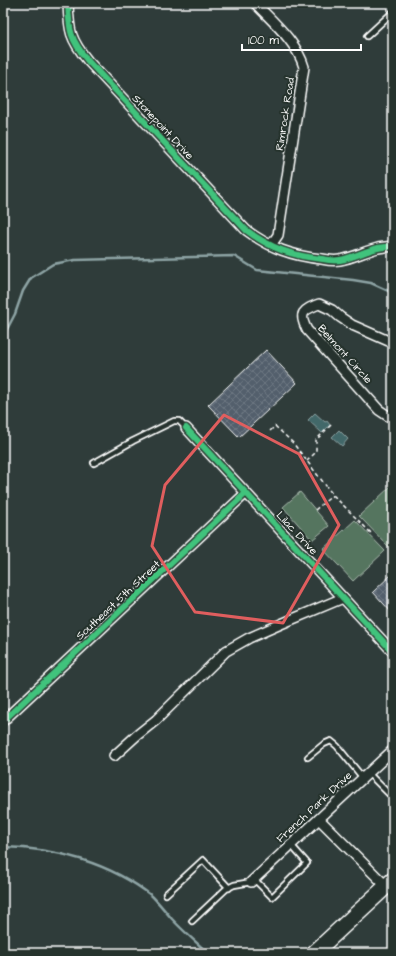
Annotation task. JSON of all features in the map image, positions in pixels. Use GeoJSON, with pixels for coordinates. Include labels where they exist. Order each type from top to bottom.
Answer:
{"type":"FeatureCollection","features":[{"type":"Feature","properties":{"kind":"main road"},"geometry":{"type":"LineString","coordinates":[[314,953],[390,885]]}},
{"type":"Feature","properties":{"kind":"street","name":"Stonepoint Drive"},"geometry":{"type":"LineString","coordinates":[[68,3],[71,36],[79,50],[246,230],[279,250],[291,254],[314,258],[338,260],[377,248],[393,246]]}},
{"type":"Feature","properties":{"kind":"street","name":"Rimrock Road"},"geometry":{"type":"LineString","coordinates":[[254,3],[293,44],[302,58],[304,67],[278,235],[272,245]]}},
{"type":"Feature","properties":{"kind":"street","name":"Belmont Circle"},"geometry":{"type":"LineString","coordinates":[[393,343],[352,325],[332,310],[319,304],[307,308],[302,314],[302,320],[307,330],[379,410],[388,416],[393,417]]}},
{"type":"Feature","properties":{"kind":"street","name":"Lilac Drive"},"geometry":{"type":"LineString","coordinates":[[186,428],[393,652]]}},
{"type":"Feature","properties":{"kind":"street","name":"Southeast 5th Street"},"geometry":{"type":"LineString","coordinates":[[3,721],[246,493]]}},
{"type":"Feature","properties":{"kind":"street"},"geometry":{"type":"LineString","coordinates":[[114,756],[156,720],[226,651],[249,638],[343,598]]}},
{"type":"Feature","properties":{"kind":"street","name":"French Park Drive"},"geometry":{"type":"LineString","coordinates":[[252,881],[393,750]]}},
{"type":"Feature","properties":{"kind":"street"},"geometry":{"type":"LineString","coordinates":[[319,819],[390,885]]}},
{"type":"Feature","properties":{"kind":"lane"},"geometry":{"type":"LineString","coordinates":[[368,36],[393,12]]}},
{"type":"Feature","properties":{"kind":"lane","name":"Lilac Drive"},"geometry":{"type":"LineString","coordinates":[[94,462],[174,421],[179,421],[186,428]]}},
{"type":"Feature","properties":{"kind":"lane"},"geometry":{"type":"LineString","coordinates":[[308,757],[324,744],[331,741],[366,775],[393,798]]}},
{"type":"Feature","properties":{"kind":"lane"},"geometry":{"type":"LineString","coordinates":[[192,921],[234,885],[252,881],[272,897],[308,863],[291,845]]}},
{"type":"Feature","properties":{"kind":"lane"},"geometry":{"type":"LineString","coordinates":[[166,894],[203,860],[229,888]]}},
{"type":"Feature","properties":{"kind":"path"},"geometry":{"type":"LineString","coordinates":[[307,461],[316,452],[316,440],[332,424]]}},
{"type":"Feature","properties":{"kind":"path"},"geometry":{"type":"LineString","coordinates":[[270,431],[275,426],[293,443],[332,495],[372,534]]}},
{"type":"Feature","properties":{"kind":"path"},"geometry":{"type":"LineString","coordinates":[[315,510],[332,495]]}},
{"type":"Feature","properties":{"kind":"highlighted area"},"geometry":{"type":"Polygon","coordinates":[[[224,415],[299,454],[339,525],[283,623],[195,612],[152,546],[165,485],[224,415]]]}},
{"type":"Feature","properties":{"kind":"green space"},"geometry":{"type":"Polygon","coordinates":[[[391,486],[393,488],[393,543],[389,547],[359,516],[391,486]]]}},
{"type":"Feature","properties":{"kind":"green space"},"geometry":{"type":"Polygon","coordinates":[[[300,492],[329,526],[312,540],[283,507],[300,492]]]}},
{"type":"Feature","properties":{"kind":"green space"},"geometry":{"type":"Polygon","coordinates":[[[355,520],[385,551],[353,581],[323,549],[355,520]]]}},
{"type":"Feature","properties":{"kind":"water"},"geometry":{"type":"Polygon","coordinates":[[[315,413],[325,422],[327,421],[330,425],[322,433],[308,420],[315,413]]]}},
{"type":"Feature","properties":{"kind":"water"},"geometry":{"type":"Polygon","coordinates":[[[339,430],[348,439],[342,446],[332,437],[339,430]]]}},
{"type":"Feature","properties":{"kind":"building"},"geometry":{"type":"Polygon","coordinates":[[[266,350],[297,383],[239,437],[208,405],[266,350]]]}},
{"type":"Feature","properties":{"kind":"building"},"geometry":{"type":"Polygon","coordinates":[[[393,573],[393,614],[373,592],[393,573]]]}},
{"type":"Feature","properties":{"kind":"waterway"},"geometry":{"type":"LineString","coordinates":[[3,337],[15,314],[23,291],[31,278],[53,264],[75,260],[234,256],[257,270],[371,283],[393,293]]}},
{"type":"Feature","properties":{"kind":"waterway"},"geometry":{"type":"LineString","coordinates":[[3,847],[43,850],[62,854],[100,866],[136,884],[152,896],[176,923],[208,953]]}},
{"type":"Feature","properties":{"kind":"waterway"},"geometry":{"type":"LineString","coordinates":[[268,953],[284,953]]}},
{"type":"Feature","properties":{"kind":"cycle path"},"geometry":{"type":"LineString","coordinates":[[68,3],[70,28],[77,47],[88,61],[246,230],[264,242],[282,250],[301,256],[328,260],[345,259],[373,249],[393,246]]}},
{"type":"Feature","properties":{"kind":"cycle path"},"geometry":{"type":"LineString","coordinates":[[186,428],[393,652]]}},
{"type":"Feature","properties":{"kind":"cycle path"},"geometry":{"type":"LineString","coordinates":[[3,721],[246,493]]}}]}
